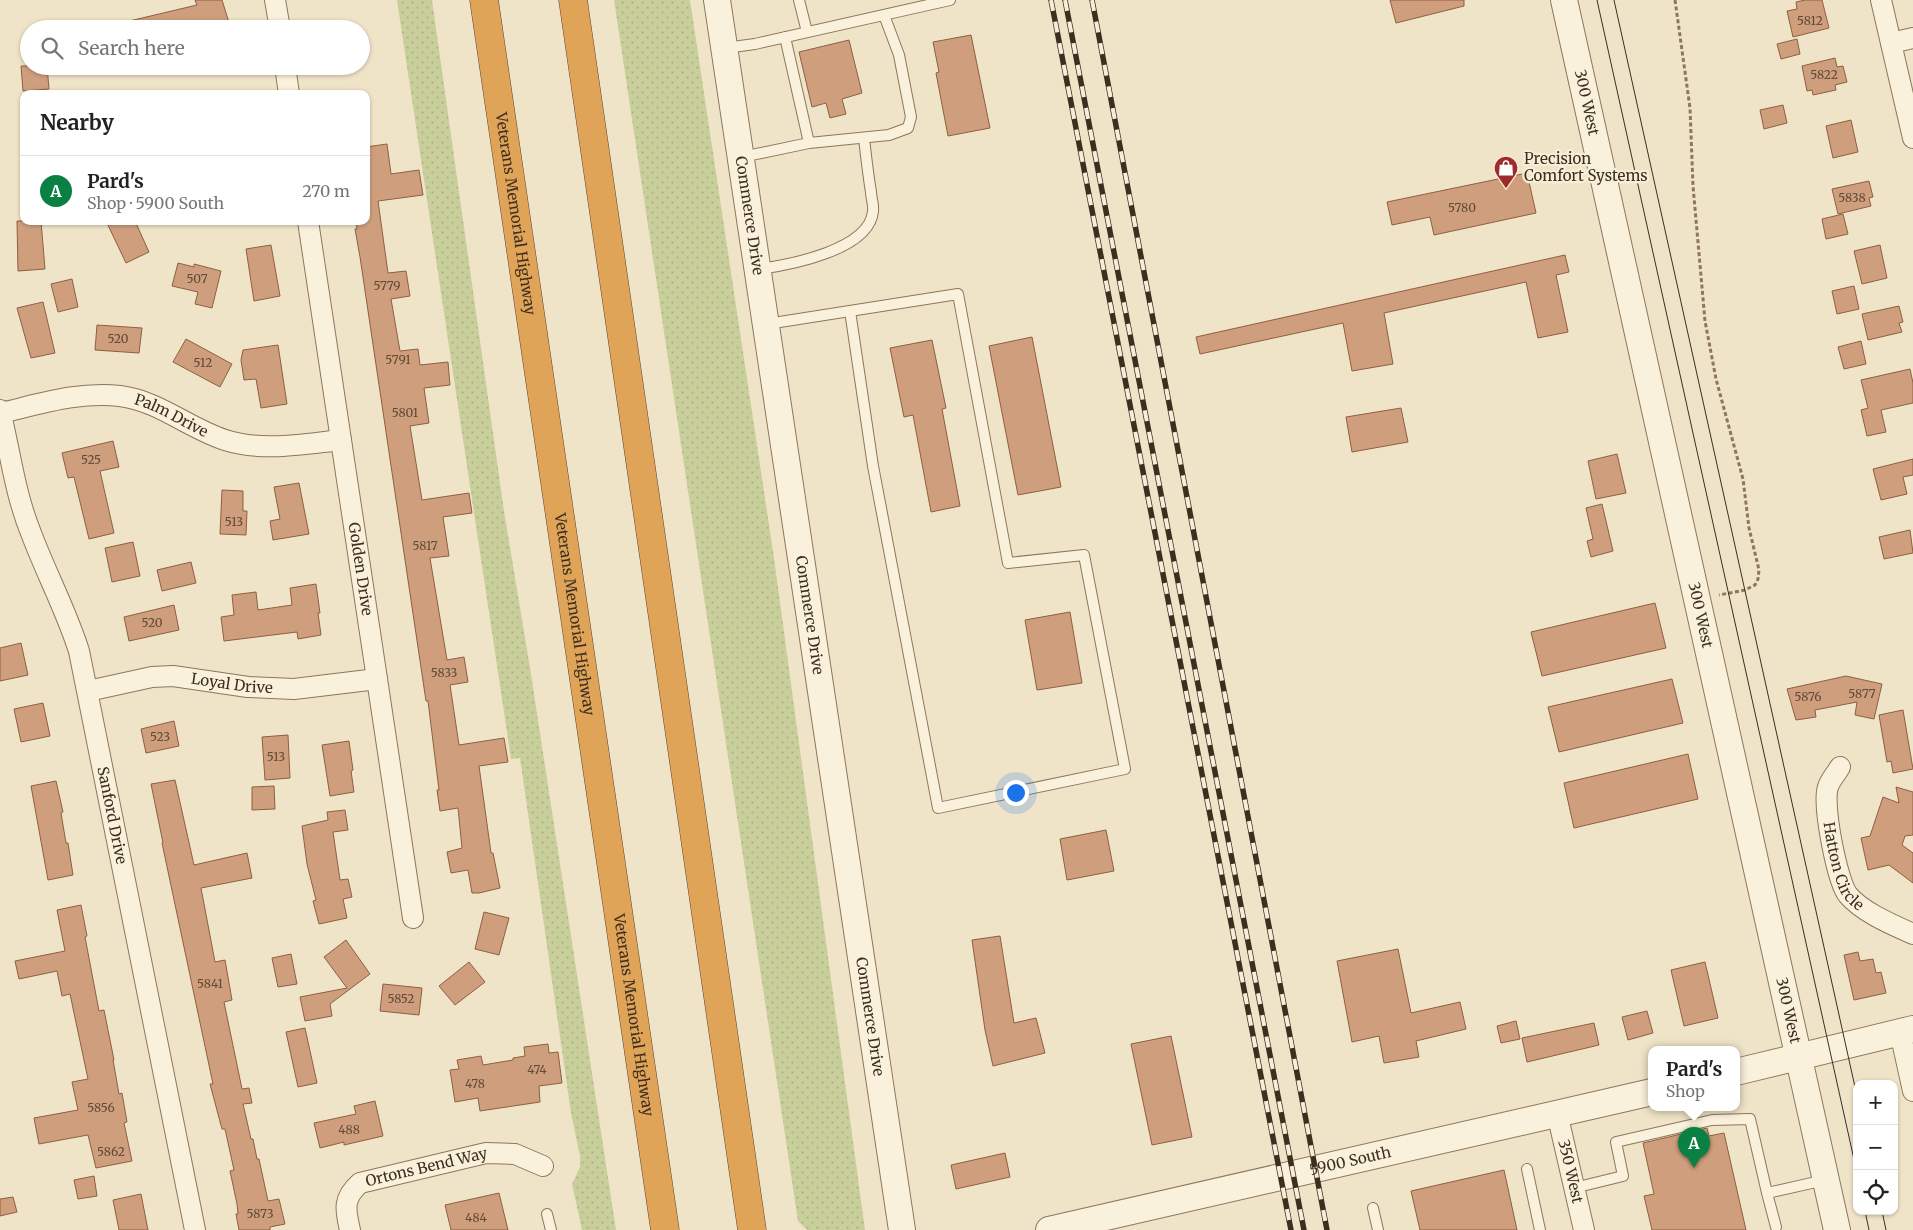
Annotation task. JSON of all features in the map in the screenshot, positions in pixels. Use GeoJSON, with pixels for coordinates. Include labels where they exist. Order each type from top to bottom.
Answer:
{"type":"FeatureCollection","features":[{"type":"Feature","properties":{"kind":"highway","name":"Veterans Memorial Highway"},"geometry":{"type":"LineString","coordinates":[[484,0],[666,1230]]}},
{"type":"Feature","properties":{"kind":"highway"},"geometry":{"type":"LineString","coordinates":[[573,0],[751,1228]]}},
{"type":"Feature","properties":{"kind":"street"},"geometry":{"type":"LineString","coordinates":[[275,0],[278,20]]}},
{"type":"Feature","properties":{"kind":"street","name":"Commerce Drive"},"geometry":{"type":"LineString","coordinates":[[717,0],[902,1230]]}},
{"type":"Feature","properties":{"kind":"street","name":"300 West"},"geometry":{"type":"LineString","coordinates":[[1564,0],[1837,1230]]}},
{"type":"Feature","properties":{"kind":"street"},"geometry":{"type":"LineString","coordinates":[[1881,0],[1913,138]]}},
{"type":"Feature","properties":{"kind":"street"},"geometry":{"type":"LineString","coordinates":[[1891,43],[1913,38]]}},
{"type":"Feature","properties":{"kind":"street"},"geometry":{"type":"LineString","coordinates":[[286,75],[288,90]]}},
{"type":"Feature","properties":{"kind":"street","name":"Golden Drive"},"geometry":{"type":"LineString","coordinates":[[309,225],[413,918]]}},
{"type":"Feature","properties":{"kind":"street","name":"Palm Drive"},"geometry":{"type":"LineString","coordinates":[[0,412],[73,397],[121,396],[142,400],[223,440],[240,444],[259,447],[341,440]]}},
{"type":"Feature","properties":{"kind":"street","name":"Sanford Drive"},"geometry":{"type":"LineString","coordinates":[[0,412],[21,503],[30,533],[68,619],[79,651],[195,1230]]}},
{"type":"Feature","properties":{"kind":"street","name":"Loyal Drive"},"geometry":{"type":"LineString","coordinates":[[88,691],[152,677],[173,676],[248,687],[294,689],[376,679]]}},
{"type":"Feature","properties":{"kind":"street","name":"Hatton Circle"},"geometry":{"type":"LineString","coordinates":[[1840,767],[1828,788],[1826,811],[1840,878],[1846,893],[1856,903],[1913,934]]}},
{"type":"Feature","properties":{"kind":"street"},"geometry":{"type":"LineString","coordinates":[[1740,1071],[1907,1031],[1913,1091]]}},
{"type":"Feature","properties":{"kind":"street","name":"5900 South"},"geometry":{"type":"LineString","coordinates":[[1049,1230],[1648,1093]]}},
{"type":"Feature","properties":{"kind":"street","name":"350 West"},"geometry":{"type":"LineString","coordinates":[[1557,1113],[1584,1230]]}},
{"type":"Feature","properties":{"kind":"street","name":"Ortons Bend Way"},"geometry":{"type":"LineString","coordinates":[[350,1230],[346,1203],[350,1191],[360,1183],[486,1153],[515,1154],[542,1166]]}},
{"type":"Feature","properties":{"kind":"lane"},"geometry":{"type":"LineString","coordinates":[[799,0],[807,32]]}},
{"type":"Feature","properties":{"kind":"lane"},"geometry":{"type":"LineString","coordinates":[[724,48],[785,37],[950,0]]}},
{"type":"Feature","properties":{"kind":"lane"},"geometry":{"type":"LineString","coordinates":[[741,157],[809,143],[889,135],[908,128],[911,117],[899,55],[884,15]]}},
{"type":"Feature","properties":{"kind":"lane"},"geometry":{"type":"LineString","coordinates":[[785,37],[809,143]]}},
{"type":"Feature","properties":{"kind":"lane"},"geometry":{"type":"LineString","coordinates":[[758,269],[787,266],[828,253],[854,240],[866,228],[873,212],[864,138]]}},
{"type":"Feature","properties":{"kind":"lane"},"geometry":{"type":"LineString","coordinates":[[766,324],[958,294],[1008,563],[1084,555],[1125,769],[938,808],[873,466],[850,311]]}},
{"type":"Feature","properties":{"kind":"lane"},"geometry":{"type":"LineString","coordinates":[[1574,1188],[1624,1176],[1616,1142],[1712,1120],[1750,1119],[1776,1226]]}},
{"type":"Feature","properties":{"kind":"lane"},"geometry":{"type":"LineString","coordinates":[[1527,1170],[1540,1230]]}},
{"type":"Feature","properties":{"kind":"lane"},"geometry":{"type":"LineString","coordinates":[[1767,1193],[1826,1180]]}},
{"type":"Feature","properties":{"kind":"lane"},"geometry":{"type":"LineString","coordinates":[[1373,1208],[1378,1230]]}},
{"type":"Feature","properties":{"kind":"lane"},"geometry":{"type":"LineString","coordinates":[[547,1214],[551,1230]]}},
{"type":"Feature","properties":{"kind":"path"},"geometry":{"type":"LineString","coordinates":[[1675,0],[1690,108],[1693,186],[1705,321],[1716,380],[1744,479],[1749,528],[1759,570],[1755,585],[1744,590],[1696,600]]}},
{"type":"Feature","properties":{"kind":"green space"},"geometry":{"type":"Polygon","coordinates":[[[397,0],[432,0],[504,511],[531,674],[616,1230],[582,1230],[572,1184],[580,1167],[580,1156],[571,1113],[520,758],[511,759],[397,0]]]}},
{"type":"Feature","properties":{"kind":"green space"},"geometry":{"type":"Polygon","coordinates":[[[614,0],[690,0],[774,558],[865,1230],[807,1230],[798,1221],[614,0]]]}},
{"type":"Feature","properties":{"kind":"building"},"geometry":{"type":"Polygon","coordinates":[[[195,0],[222,0],[228,20],[134,20],[197,5],[195,0]]]}},
{"type":"Feature","properties":{"kind":"building"},"geometry":{"type":"Polygon","coordinates":[[[1390,0],[1464,0],[1464,6],[1396,23],[1390,0]]]}},
{"type":"Feature","properties":{"kind":"building"},"geometry":{"type":"Polygon","coordinates":[[[1822,0],[1829,28],[1793,37],[1787,11],[1797,9],[1796,2],[1822,0]]]}},
{"type":"Feature","properties":{"kind":"building"},"geometry":{"type":"Polygon","coordinates":[[[971,35],[990,128],[948,136],[936,73],[939,72],[933,42],[971,35]]]}},
{"type":"Feature","properties":{"kind":"building"},"geometry":{"type":"Polygon","coordinates":[[[1797,39],[1800,54],[1781,59],[1777,44],[1797,39]]]}},
{"type":"Feature","properties":{"kind":"building"},"geometry":{"type":"Polygon","coordinates":[[[849,40],[862,93],[842,99],[846,114],[830,118],[826,103],[812,107],[799,52],[849,40]]]}},
{"type":"Feature","properties":{"kind":"building"},"geometry":{"type":"Polygon","coordinates":[[[1835,58],[1837,67],[1843,66],[1847,82],[1835,85],[1836,90],[1813,95],[1812,90],[1807,91],[1802,66],[1835,58]]]}},
{"type":"Feature","properties":{"kind":"building"},"geometry":{"type":"Polygon","coordinates":[[[22,75],[48,75],[49,89],[23,90],[22,75]]]}},
{"type":"Feature","properties":{"kind":"building"},"geometry":{"type":"Polygon","coordinates":[[[1783,105],[1787,123],[1764,129],[1760,110],[1783,105]]]}},
{"type":"Feature","properties":{"kind":"building"},"geometry":{"type":"Polygon","coordinates":[[[1851,120],[1858,152],[1833,158],[1826,126],[1851,120]]]}},
{"type":"Feature","properties":{"kind":"building"},"geometry":{"type":"Polygon","coordinates":[[[387,144],[391,174],[419,170],[423,195],[378,201],[388,273],[406,271],[410,296],[391,299],[400,351],[418,349],[420,365],[448,362],[450,385],[424,388],[429,423],[410,426],[422,500],[469,493],[472,513],[443,517],[449,556],[430,558],[447,660],[464,657],[468,682],[450,685],[459,745],[504,738],[508,762],[479,766],[491,853],[493,853],[500,888],[479,893],[472,893],[468,870],[451,873],[447,852],[462,848],[458,808],[440,811],[428,701],[426,701],[355,229],[357,229],[356,225],[370,225],[370,146],[387,144]]]}},
{"type":"Feature","properties":{"kind":"building"},"geometry":{"type":"Polygon","coordinates":[[[1527,173],[1536,213],[1434,235],[1430,217],[1392,225],[1387,202],[1527,173]]]}},
{"type":"Feature","properties":{"kind":"building"},"geometry":{"type":"Polygon","coordinates":[[[1869,181],[1873,197],[1869,198],[1871,206],[1838,214],[1832,189],[1869,181]]]}},
{"type":"Feature","properties":{"kind":"building"},"geometry":{"type":"Polygon","coordinates":[[[1843,214],[1848,234],[1826,239],[1822,219],[1843,214]]]}},
{"type":"Feature","properties":{"kind":"building"},"geometry":{"type":"Polygon","coordinates":[[[17,221],[20,221],[20,225],[41,225],[45,269],[18,271],[17,221]]]}},
{"type":"Feature","properties":{"kind":"building"},"geometry":{"type":"Polygon","coordinates":[[[108,225],[137,225],[149,252],[126,263],[108,225]]]}},
{"type":"Feature","properties":{"kind":"building"},"geometry":{"type":"Polygon","coordinates":[[[271,245],[280,296],[254,301],[246,249],[271,245]]]}},
{"type":"Feature","properties":{"kind":"building"},"geometry":{"type":"Polygon","coordinates":[[[1880,245],[1887,278],[1862,284],[1854,251],[1880,245]]]}},
{"type":"Feature","properties":{"kind":"building"},"geometry":{"type":"Polygon","coordinates":[[[1565,255],[1569,272],[1556,275],[1568,332],[1538,338],[1526,282],[1384,313],[1393,364],[1352,371],[1343,323],[1200,354],[1196,337],[1565,255]]]}},
{"type":"Feature","properties":{"kind":"building"},"geometry":{"type":"Polygon","coordinates":[[[178,263],[194,267],[194,264],[221,271],[212,308],[195,304],[198,292],[172,286],[178,263]]]}},
{"type":"Feature","properties":{"kind":"building"},"geometry":{"type":"Polygon","coordinates":[[[72,279],[78,307],[58,312],[51,284],[72,279]]]}},
{"type":"Feature","properties":{"kind":"building"},"geometry":{"type":"Polygon","coordinates":[[[1854,286],[1859,309],[1837,314],[1832,291],[1854,286]]]}},
{"type":"Feature","properties":{"kind":"building"},"geometry":{"type":"Polygon","coordinates":[[[43,302],[55,353],[31,358],[17,308],[43,302]]]}},
{"type":"Feature","properties":{"kind":"building"},"geometry":{"type":"Polygon","coordinates":[[[1899,306],[1903,322],[1899,323],[1902,332],[1868,340],[1862,314],[1899,306]]]}},
{"type":"Feature","properties":{"kind":"building"},"geometry":{"type":"Polygon","coordinates":[[[97,325],[142,328],[139,353],[95,350],[97,325]]]}},
{"type":"Feature","properties":{"kind":"building"},"geometry":{"type":"Polygon","coordinates":[[[1032,337],[1061,487],[1018,495],[989,346],[1032,337]]]}},
{"type":"Feature","properties":{"kind":"building"},"geometry":{"type":"Polygon","coordinates":[[[186,339],[232,364],[220,387],[173,362],[186,339]]]}},
{"type":"Feature","properties":{"kind":"building"},"geometry":{"type":"Polygon","coordinates":[[[932,340],[946,408],[942,409],[960,506],[931,512],[913,415],[904,417],[890,348],[932,340]]]}},
{"type":"Feature","properties":{"kind":"building"},"geometry":{"type":"Polygon","coordinates":[[[1861,341],[1866,364],[1844,369],[1838,347],[1861,341]]]}},
{"type":"Feature","properties":{"kind":"building"},"geometry":{"type":"Polygon","coordinates":[[[278,345],[287,404],[261,408],[256,379],[244,380],[241,360],[243,350],[278,345]]]}},
{"type":"Feature","properties":{"kind":"building"},"geometry":{"type":"Polygon","coordinates":[[[1910,369],[1913,383],[1913,403],[1881,410],[1886,432],[1867,436],[1861,410],[1868,408],[1861,380],[1910,369]]]}},
{"type":"Feature","properties":{"kind":"building"},"geometry":{"type":"Polygon","coordinates":[[[1401,408],[1408,442],[1352,452],[1346,417],[1401,408]]]}},
{"type":"Feature","properties":{"kind":"building"},"geometry":{"type":"Polygon","coordinates":[[[113,441],[119,467],[100,471],[114,533],[89,539],[74,477],[68,478],[62,453],[113,441]]]}},
{"type":"Feature","properties":{"kind":"building"},"geometry":{"type":"Polygon","coordinates":[[[1617,454],[1626,493],[1596,499],[1588,461],[1617,454]]]}},
{"type":"Feature","properties":{"kind":"building"},"geometry":{"type":"Polygon","coordinates":[[[1913,459],[1913,475],[1903,477],[1907,494],[1881,500],[1873,469],[1913,459]]]}},
{"type":"Feature","properties":{"kind":"building"},"geometry":{"type":"Polygon","coordinates":[[[299,483],[309,534],[273,540],[270,521],[280,519],[274,487],[299,483]]]}},
{"type":"Feature","properties":{"kind":"building"},"geometry":{"type":"Polygon","coordinates":[[[222,490],[243,491],[243,511],[247,511],[246,535],[220,534],[222,490]]]}},
{"type":"Feature","properties":{"kind":"building"},"geometry":{"type":"Polygon","coordinates":[[[1602,504],[1613,551],[1591,557],[1587,541],[1593,539],[1586,508],[1602,504]]]}},
{"type":"Feature","properties":{"kind":"building"},"geometry":{"type":"Polygon","coordinates":[[[1910,530],[1913,553],[1884,559],[1879,537],[1910,530]]]}},
{"type":"Feature","properties":{"kind":"building"},"geometry":{"type":"Polygon","coordinates":[[[133,542],[140,576],[112,582],[105,548],[133,542]]]}},
{"type":"Feature","properties":{"kind":"building"},"geometry":{"type":"Polygon","coordinates":[[[191,562],[196,583],[162,591],[157,570],[191,562]]]}},
{"type":"Feature","properties":{"kind":"building"},"geometry":{"type":"Polygon","coordinates":[[[316,584],[321,635],[298,639],[297,632],[224,641],[221,617],[234,615],[232,595],[256,592],[258,610],[292,605],[290,588],[316,584]]]}},
{"type":"Feature","properties":{"kind":"building"},"geometry":{"type":"Polygon","coordinates":[[[1655,603],[1666,648],[1542,676],[1531,632],[1655,603]]]}},
{"type":"Feature","properties":{"kind":"building"},"geometry":{"type":"Polygon","coordinates":[[[174,605],[179,630],[129,641],[124,617],[174,605]]]}},
{"type":"Feature","properties":{"kind":"building"},"geometry":{"type":"Polygon","coordinates":[[[1070,612],[1082,683],[1037,690],[1025,620],[1070,612]]]}},
{"type":"Feature","properties":{"kind":"building"},"geometry":{"type":"Polygon","coordinates":[[[21,643],[28,675],[0,681],[0,648],[21,643]]]}},
{"type":"Feature","properties":{"kind":"building"},"geometry":{"type":"Polygon","coordinates":[[[1846,676],[1882,684],[1874,719],[1855,715],[1857,702],[1815,710],[1816,717],[1796,720],[1787,689],[1846,676]]]}},
{"type":"Feature","properties":{"kind":"building"},"geometry":{"type":"Polygon","coordinates":[[[1672,679],[1683,723],[1559,752],[1548,707],[1672,679]]]}},
{"type":"Feature","properties":{"kind":"building"},"geometry":{"type":"Polygon","coordinates":[[[43,703],[50,736],[21,742],[14,709],[43,703]]]}},
{"type":"Feature","properties":{"kind":"building"},"geometry":{"type":"Polygon","coordinates":[[[1903,710],[1913,769],[1893,773],[1891,761],[1887,762],[1879,715],[1903,710]]]}},
{"type":"Feature","properties":{"kind":"building"},"geometry":{"type":"Polygon","coordinates":[[[174,721],[179,746],[146,753],[141,729],[174,721]]]}},
{"type":"Feature","properties":{"kind":"building"},"geometry":{"type":"Polygon","coordinates":[[[288,735],[290,778],[265,780],[262,737],[288,735]]]}},
{"type":"Feature","properties":{"kind":"building"},"geometry":{"type":"Polygon","coordinates":[[[349,741],[354,792],[330,796],[322,745],[349,741]]]}},
{"type":"Feature","properties":{"kind":"building"},"geometry":{"type":"Polygon","coordinates":[[[1688,754],[1698,799],[1574,828],[1564,783],[1688,754]]]}},
{"type":"Feature","properties":{"kind":"building"},"geometry":{"type":"Polygon","coordinates":[[[175,780],[194,865],[247,853],[252,878],[201,888],[215,962],[225,960],[232,1000],[224,1002],[242,1089],[249,1088],[252,1103],[243,1104],[251,1139],[253,1139],[257,1159],[259,1159],[268,1201],[279,1199],[285,1224],[270,1227],[270,1230],[239,1230],[236,1214],[238,1214],[237,1204],[230,1171],[234,1170],[225,1129],[222,1129],[210,1084],[213,1084],[151,784],[175,780]]]}},
{"type":"Feature","properties":{"kind":"building"},"geometry":{"type":"Polygon","coordinates":[[[56,781],[73,875],[48,880],[31,786],[56,781]]]}},
{"type":"Feature","properties":{"kind":"building"},"geometry":{"type":"Polygon","coordinates":[[[274,786],[275,809],[252,810],[252,787],[274,786]]]}},
{"type":"Feature","properties":{"kind":"building"},"geometry":{"type":"Polygon","coordinates":[[[1896,787],[1913,792],[1913,835],[1905,836],[1902,845],[1913,853],[1913,883],[1889,865],[1868,870],[1861,838],[1870,836],[1883,797],[1899,803],[1896,787]]]}},
{"type":"Feature","properties":{"kind":"building"},"geometry":{"type":"Polygon","coordinates":[[[345,810],[348,830],[333,832],[340,880],[348,879],[352,897],[343,899],[347,918],[319,924],[313,901],[316,900],[307,864],[302,826],[328,820],[327,812],[345,810]]]}},
{"type":"Feature","properties":{"kind":"building"},"geometry":{"type":"Polygon","coordinates":[[[1106,830],[1114,871],[1067,880],[1060,839],[1106,830]]]}},
{"type":"Feature","properties":{"kind":"building"},"geometry":{"type":"Polygon","coordinates":[[[81,905],[99,1011],[104,1010],[119,1094],[122,1093],[127,1122],[124,1123],[132,1161],[96,1168],[88,1135],[39,1144],[34,1118],[78,1110],[72,1082],[88,1079],[70,994],[62,996],[57,971],[19,979],[15,961],[65,951],[57,910],[81,905]]]}},
{"type":"Feature","properties":{"kind":"building"},"geometry":{"type":"Polygon","coordinates":[[[484,912],[509,918],[499,955],[475,949],[484,912]]]}},
{"type":"Feature","properties":{"kind":"building"},"geometry":{"type":"Polygon","coordinates":[[[1000,936],[1014,1023],[1036,1018],[1045,1053],[993,1066],[985,1030],[972,940],[1000,936]]]}},
{"type":"Feature","properties":{"kind":"building"},"geometry":{"type":"Polygon","coordinates":[[[346,940],[370,974],[330,1004],[332,1016],[305,1021],[300,997],[347,988],[324,957],[346,940]]]}},
{"type":"Feature","properties":{"kind":"building"},"geometry":{"type":"Polygon","coordinates":[[[1398,949],[1411,1013],[1460,1002],[1466,1029],[1416,1041],[1419,1057],[1384,1063],[1379,1036],[1352,1042],[1337,961],[1398,949]]]}},
{"type":"Feature","properties":{"kind":"building"},"geometry":{"type":"Polygon","coordinates":[[[1858,952],[1860,961],[1873,959],[1876,973],[1881,972],[1886,993],[1854,1000],[1844,955],[1858,952]]]}},
{"type":"Feature","properties":{"kind":"building"},"geometry":{"type":"Polygon","coordinates":[[[291,954],[297,984],[278,987],[272,958],[291,954]]]}},
{"type":"Feature","properties":{"kind":"building"},"geometry":{"type":"Polygon","coordinates":[[[469,962],[485,982],[455,1005],[439,986],[469,962]]]}},
{"type":"Feature","properties":{"kind":"building"},"geometry":{"type":"Polygon","coordinates":[[[1705,962],[1718,1018],[1684,1026],[1671,970],[1705,962]]]}},
{"type":"Feature","properties":{"kind":"building"},"geometry":{"type":"Polygon","coordinates":[[[383,984],[422,988],[419,1015],[380,1011],[383,984]]]}},
{"type":"Feature","properties":{"kind":"building"},"geometry":{"type":"Polygon","coordinates":[[[1647,1011],[1653,1033],[1628,1040],[1622,1017],[1647,1011]]]}},
{"type":"Feature","properties":{"kind":"building"},"geometry":{"type":"Polygon","coordinates":[[[1516,1021],[1520,1039],[1501,1043],[1497,1026],[1516,1021]]]}},
{"type":"Feature","properties":{"kind":"building"},"geometry":{"type":"Polygon","coordinates":[[[1594,1023],[1599,1045],[1527,1062],[1522,1038],[1594,1023]]]}},
{"type":"Feature","properties":{"kind":"building"},"geometry":{"type":"Polygon","coordinates":[[[305,1028],[317,1083],[298,1087],[286,1032],[305,1028]]]}},
{"type":"Feature","properties":{"kind":"building"},"geometry":{"type":"Polygon","coordinates":[[[1171,1036],[1192,1137],[1152,1145],[1131,1044],[1171,1036]]]}},
{"type":"Feature","properties":{"kind":"building"},"geometry":{"type":"Polygon","coordinates":[[[548,1044],[549,1053],[558,1052],[562,1083],[539,1086],[540,1102],[480,1111],[478,1098],[455,1102],[450,1070],[459,1069],[457,1060],[481,1056],[483,1065],[513,1060],[513,1058],[525,1056],[524,1047],[548,1044]]]}},
{"type":"Feature","properties":{"kind":"building"},"geometry":{"type":"Polygon","coordinates":[[[375,1101],[383,1136],[344,1145],[344,1142],[320,1148],[314,1123],[356,1114],[354,1106],[375,1101]]]}},
{"type":"Feature","properties":{"kind":"building"},"geometry":{"type":"Polygon","coordinates":[[[1707,1128],[1709,1136],[1724,1133],[1746,1230],[1652,1230],[1644,1196],[1654,1194],[1643,1143],[1707,1128]]]}},
{"type":"Feature","properties":{"kind":"building"},"geometry":{"type":"Polygon","coordinates":[[[1005,1153],[1010,1177],[956,1189],[951,1165],[1005,1153]]]}},
{"type":"Feature","properties":{"kind":"building"},"geometry":{"type":"Polygon","coordinates":[[[1504,1170],[1517,1230],[1420,1230],[1411,1191],[1504,1170]]]}},
{"type":"Feature","properties":{"kind":"building"},"geometry":{"type":"Polygon","coordinates":[[[94,1176],[97,1196],[78,1199],[74,1180],[94,1176]]]}},
{"type":"Feature","properties":{"kind":"building"},"geometry":{"type":"Polygon","coordinates":[[[499,1193],[508,1230],[451,1230],[445,1205],[499,1193]]]}},
{"type":"Feature","properties":{"kind":"building"},"geometry":{"type":"Polygon","coordinates":[[[141,1194],[148,1230],[119,1230],[113,1200],[141,1194]]]}},
{"type":"Feature","properties":{"kind":"building"},"geometry":{"type":"Polygon","coordinates":[[[13,1197],[17,1212],[0,1216],[0,1199],[13,1197]]]}},
{"type":"Feature","properties":{"kind":"tram line"},"geometry":{"type":"LineString","coordinates":[[1597,0],[1856,1170]]}},
{"type":"Feature","properties":{"kind":"tram line"},"geometry":{"type":"LineString","coordinates":[[1614,0],[1853,1080]]}},
{"type":"Feature","properties":{"kind":"tram line"},"geometry":{"type":"LineString","coordinates":[[1866,1215],[1869,1230]]}},
{"type":"Feature","properties":{"kind":"tram line"},"geometry":{"type":"LineString","coordinates":[[1883,1215],[1886,1230]]}},
{"type":"Feature","properties":{"kind":"railway"},"geometry":{"type":"LineString","coordinates":[[1051,0],[1291,1230]]}},
{"type":"Feature","properties":{"kind":"railway"},"geometry":{"type":"LineString","coordinates":[[1065,0],[1304,1230]]}},
{"type":"Feature","properties":{"kind":"railway"},"geometry":{"type":"LineString","coordinates":[[1092,0],[1327,1230]]}},
{"type":"Feature","properties":{"kind":"place","name":"Precision Comfort Systems"},"geometry":{"type":"Point","coordinates":[1506,189]}},
{"type":"Feature","properties":{"kind":"place","name":"Pard's"},"geometry":{"type":"Point","coordinates":[1694,1168]}}]}
